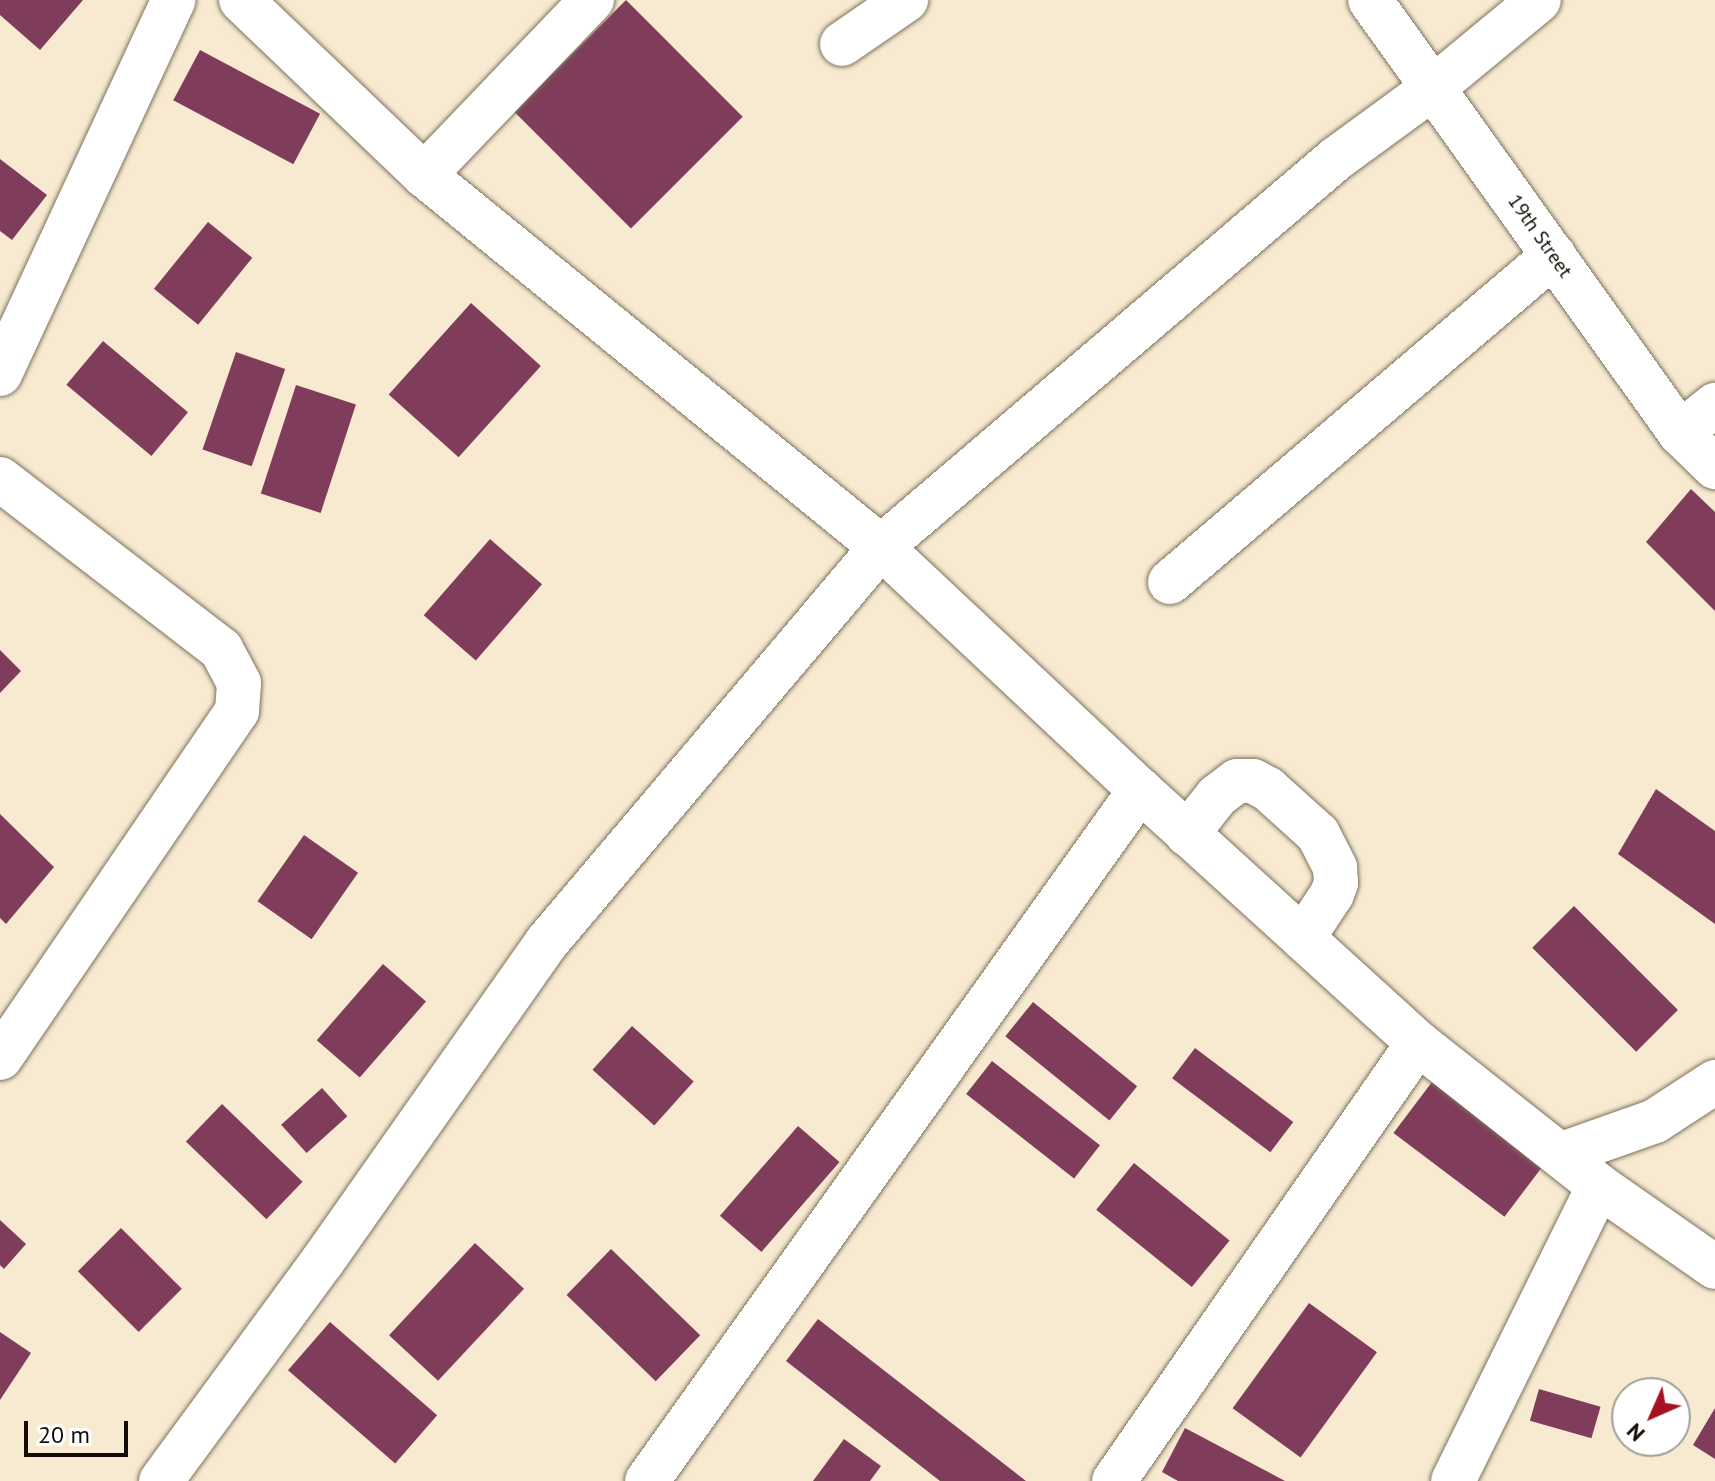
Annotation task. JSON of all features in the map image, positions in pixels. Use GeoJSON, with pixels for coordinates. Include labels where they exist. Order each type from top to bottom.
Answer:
{"type":"FeatureCollection","features":[{"type":"Feature","properties":{"kind":"street"},"geometry":{"type":"LineString","coordinates":[[0,374],[174,0]]}},
{"type":"Feature","properties":{"kind":"street"},"geometry":{"type":"LineString","coordinates":[[241,0],[424,175],[881,547],[1187,834],[1418,1043],[1599,1186],[1715,1267]]}},
{"type":"Feature","properties":{"kind":"street"},"geometry":{"type":"LineString","coordinates":[[424,175],[592,0]]}},
{"type":"Feature","properties":{"kind":"street"},"geometry":{"type":"LineString","coordinates":[[842,44],[906,0]]}},
{"type":"Feature","properties":{"kind":"street","name":"19th Street"},"geometry":{"type":"LineString","coordinates":[[1370,0],[1680,433],[1715,467]]}},
{"type":"Feature","properties":{"kind":"street"},"geometry":{"type":"LineString","coordinates":[[161,1481],[322,1262],[547,942],[881,547],[1337,158],[1434,87],[1539,0]]}},
{"type":"Feature","properties":{"kind":"street"},"geometry":{"type":"LineString","coordinates":[[1170,582],[1554,255]]}},
{"type":"Feature","properties":{"kind":"street"},"geometry":{"type":"LineString","coordinates":[[1680,433],[1715,405]]}},
{"type":"Feature","properties":{"kind":"street"},"geometry":{"type":"LineString","coordinates":[[0,479],[221,649],[239,683],[237,711],[0,1058]]}},
{"type":"Feature","properties":{"kind":"street"},"geometry":{"type":"LineString","coordinates":[[1187,834],[1217,796],[1237,781],[1253,781],[1278,798],[1318,834],[1335,868],[1336,883],[1332,894],[1303,938]]}},
{"type":"Feature","properties":{"kind":"street"},"geometry":{"type":"LineString","coordinates":[[647,1481],[1140,790]]}},
{"type":"Feature","properties":{"kind":"street"},"geometry":{"type":"LineString","coordinates":[[1114,1481],[1418,1043]]}},
{"type":"Feature","properties":{"kind":"street"},"geometry":{"type":"LineString","coordinates":[[1562,1154],[1655,1121],[1715,1082]]}},
{"type":"Feature","properties":{"kind":"street"},"geometry":{"type":"LineString","coordinates":[[1453,1481],[1599,1186]]}},
{"type":"Feature","properties":{"kind":"building"},"geometry":{"type":"Polygon","coordinates":[[[0,0],[83,0],[40,50],[0,15],[0,0]]]}},
{"type":"Feature","properties":{"kind":"building"},"geometry":{"type":"Polygon","coordinates":[[[626,0],[743,117],[631,228],[514,112],[626,0]]]}},
{"type":"Feature","properties":{"kind":"building"},"geometry":{"type":"Polygon","coordinates":[[[200,50],[320,114],[293,164],[173,100],[200,50]]]}},
{"type":"Feature","properties":{"kind":"building"},"geometry":{"type":"Polygon","coordinates":[[[0,159],[47,195],[12,240],[0,231],[0,159]]]}},
{"type":"Feature","properties":{"kind":"building"},"geometry":{"type":"Polygon","coordinates":[[[208,222],[252,258],[198,325],[154,289],[208,222]]]}},
{"type":"Feature","properties":{"kind":"building"},"geometry":{"type":"Polygon","coordinates":[[[471,303],[541,366],[459,457],[389,394],[471,303]]]}},
{"type":"Feature","properties":{"kind":"building"},"geometry":{"type":"Polygon","coordinates":[[[103,341],[188,412],[151,456],[66,385],[103,341]]]}},
{"type":"Feature","properties":{"kind":"building"},"geometry":{"type":"Polygon","coordinates":[[[236,352],[285,369],[252,466],[202,449],[236,352]]]}},
{"type":"Feature","properties":{"kind":"building"},"geometry":{"type":"Polygon","coordinates":[[[296,385],[356,404],[321,513],[261,493],[296,385]]]}},
{"type":"Feature","properties":{"kind":"building"},"geometry":{"type":"Polygon","coordinates":[[[1691,489],[1715,512],[1715,611],[1646,542],[1691,489]]]}},
{"type":"Feature","properties":{"kind":"building"},"geometry":{"type":"Polygon","coordinates":[[[490,539],[542,584],[476,660],[424,615],[490,539]]]}},
{"type":"Feature","properties":{"kind":"building"},"geometry":{"type":"Polygon","coordinates":[[[0,650],[21,671],[0,693],[0,650]]]}},
{"type":"Feature","properties":{"kind":"building"},"geometry":{"type":"Polygon","coordinates":[[[1656,789],[1715,831],[1715,924],[1618,854],[1656,789]]]}},
{"type":"Feature","properties":{"kind":"building"},"geometry":{"type":"Polygon","coordinates":[[[0,814],[54,867],[6,924],[0,918],[0,814]]]}},
{"type":"Feature","properties":{"kind":"building"},"geometry":{"type":"Polygon","coordinates":[[[304,835],[358,873],[312,939],[258,901],[304,835]]]}},
{"type":"Feature","properties":{"kind":"building"},"geometry":{"type":"Polygon","coordinates":[[[1574,906],[1678,1010],[1636,1052],[1532,948],[1574,906]]]}},
{"type":"Feature","properties":{"kind":"building"},"geometry":{"type":"Polygon","coordinates":[[[383,964],[426,1001],[360,1078],[317,1040],[383,964]]]}},
{"type":"Feature","properties":{"kind":"building"},"geometry":{"type":"Polygon","coordinates":[[[1033,1002],[1137,1086],[1109,1121],[1005,1036],[1033,1002]]]}},
{"type":"Feature","properties":{"kind":"building"},"geometry":{"type":"Polygon","coordinates":[[[632,1026],[694,1082],[654,1125],[593,1070],[632,1026]]]}},
{"type":"Feature","properties":{"kind":"building"},"geometry":{"type":"Polygon","coordinates":[[[1195,1048],[1293,1122],[1270,1152],[1172,1078],[1195,1048]]]}},
{"type":"Feature","properties":{"kind":"building"},"geometry":{"type":"Polygon","coordinates":[[[992,1061],[1100,1145],[1074,1178],[966,1094],[992,1061]]]}},
{"type":"Feature","properties":{"kind":"building"},"geometry":{"type":"Polygon","coordinates":[[[1432,1082],[1543,1166],[1504,1217],[1393,1133],[1432,1082]]]}},
{"type":"Feature","properties":{"kind":"building"},"geometry":{"type":"Polygon","coordinates":[[[322,1088],[347,1116],[307,1153],[281,1125],[322,1088]]]}},
{"type":"Feature","properties":{"kind":"building"},"geometry":{"type":"Polygon","coordinates":[[[222,1104],[303,1182],[266,1219],[186,1141],[222,1104]]]}},
{"type":"Feature","properties":{"kind":"building"},"geometry":{"type":"Polygon","coordinates":[[[798,1126],[840,1162],[761,1252],[720,1216],[798,1126]]]}},
{"type":"Feature","properties":{"kind":"building"},"geometry":{"type":"Polygon","coordinates":[[[1134,1163],[1230,1240],[1192,1287],[1096,1210],[1134,1163]]]}},
{"type":"Feature","properties":{"kind":"building"},"geometry":{"type":"Polygon","coordinates":[[[0,1220],[26,1244],[4,1269],[0,1265],[0,1220]]]}},
{"type":"Feature","properties":{"kind":"building"},"geometry":{"type":"Polygon","coordinates":[[[121,1228],[182,1289],[139,1332],[78,1271],[121,1228]]]}},
{"type":"Feature","properties":{"kind":"building"},"geometry":{"type":"Polygon","coordinates":[[[475,1243],[524,1289],[438,1381],[389,1335],[475,1243]]]}},
{"type":"Feature","properties":{"kind":"building"},"geometry":{"type":"Polygon","coordinates":[[[611,1249],[700,1335],[656,1381],[567,1295],[611,1249]]]}},
{"type":"Feature","properties":{"kind":"building"},"geometry":{"type":"Polygon","coordinates":[[[1309,1303],[1377,1352],[1301,1458],[1233,1408],[1309,1303]]]}},
{"type":"Feature","properties":{"kind":"building"},"geometry":{"type":"Polygon","coordinates":[[[818,1319],[1026,1481],[940,1481],[786,1361],[818,1319]]]}},
{"type":"Feature","properties":{"kind":"building"},"geometry":{"type":"Polygon","coordinates":[[[330,1322],[437,1415],[395,1463],[288,1370],[330,1322]]]}},
{"type":"Feature","properties":{"kind":"building"},"geometry":{"type":"Polygon","coordinates":[[[0,1332],[31,1353],[0,1400],[0,1332]]]}},
{"type":"Feature","properties":{"kind":"building"},"geometry":{"type":"Polygon","coordinates":[[[1539,1389],[1601,1407],[1591,1438],[1530,1421],[1539,1389]]]}},
{"type":"Feature","properties":{"kind":"building"},"geometry":{"type":"Polygon","coordinates":[[[1715,1408],[1715,1459],[1693,1445],[1715,1408]]]}},
{"type":"Feature","properties":{"kind":"building"},"geometry":{"type":"Polygon","coordinates":[[[1185,1428],[1285,1481],[1178,1481],[1162,1472],[1185,1428]]]}},
{"type":"Feature","properties":{"kind":"building"},"geometry":{"type":"Polygon","coordinates":[[[844,1439],[881,1466],[870,1481],[813,1481],[844,1439]]]}}]}
